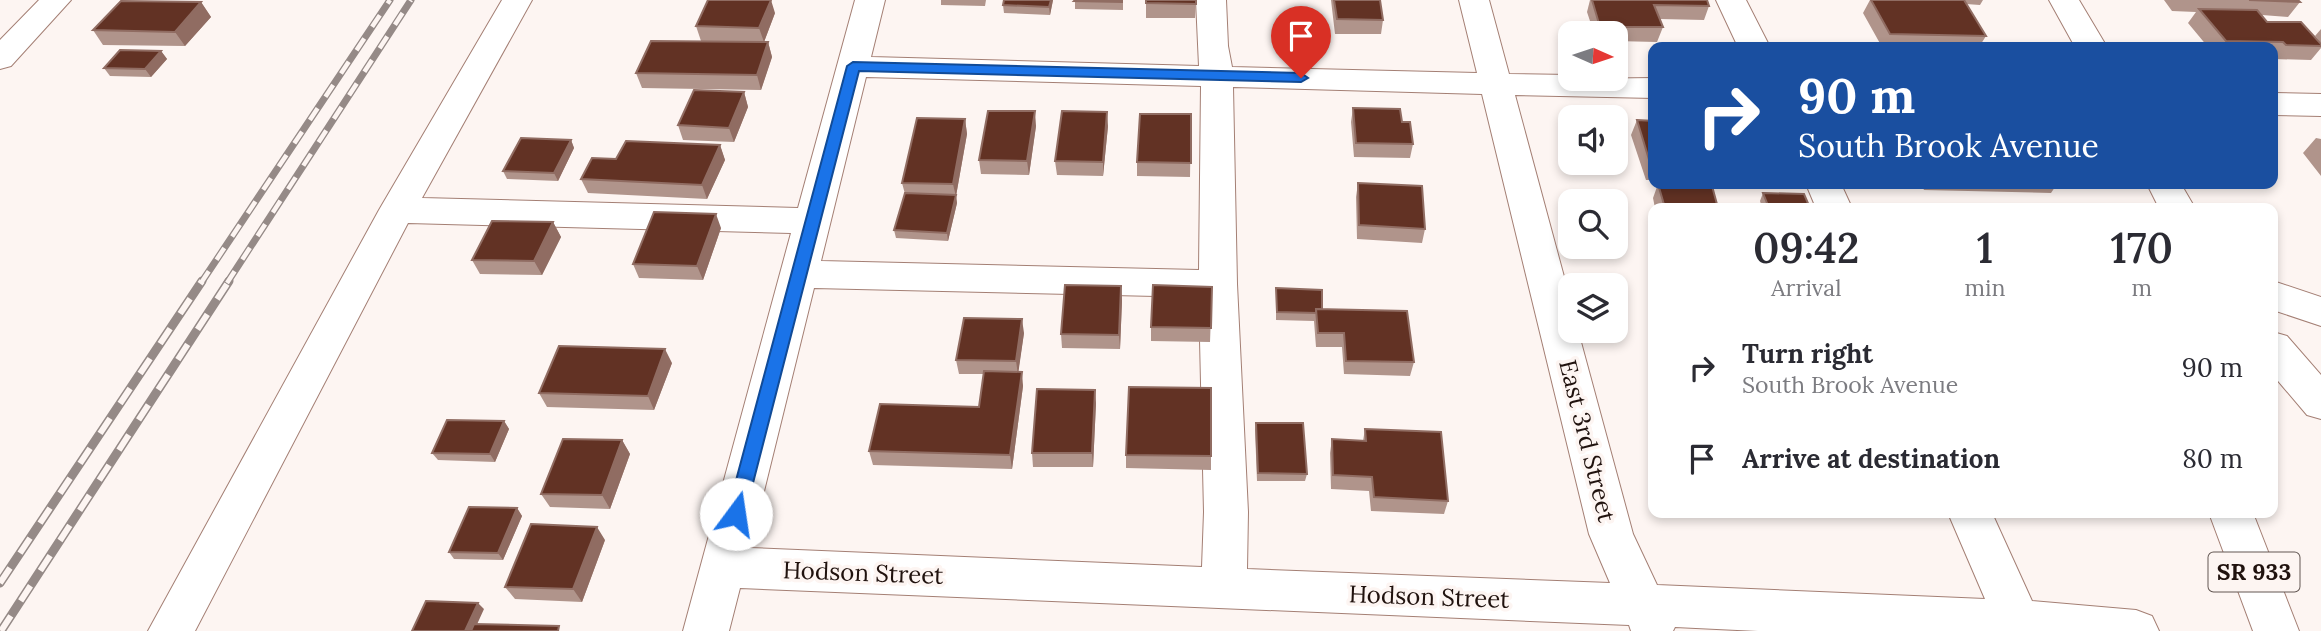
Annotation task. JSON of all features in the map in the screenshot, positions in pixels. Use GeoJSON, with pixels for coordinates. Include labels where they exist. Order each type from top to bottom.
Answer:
{"type":"FeatureCollection","features":[{"type":"Feature","properties":{"kind":"street"},"geometry":{"type":"LineString","coordinates":[[0,58],[55,0]]}},
{"type":"Feature","properties":{"kind":"street"},"geometry":{"type":"LineString","coordinates":[[171,631],[397,210],[517,0]]}},
{"type":"Feature","properties":{"kind":"street"},"geometry":{"type":"LineString","coordinates":[[706,631],[870,0]]}},
{"type":"Feature","properties":{"kind":"street"},"geometry":{"type":"LineString","coordinates":[[1211,0],[1212,46],[1217,75],[1218,284],[1226,512],[1224,588]]}},
{"type":"Feature","properties":{"kind":"street","name":"East 3rd Street"},"geometry":{"type":"LineString","coordinates":[[1474,0],[1611,534],[1648,619]]}},
{"type":"Feature","properties":{"kind":"street"},"geometry":{"type":"LineString","coordinates":[[1731,0],[1752,42]]}},
{"type":"Feature","properties":{"kind":"street"},"geometry":{"type":"LineString","coordinates":[[2064,0],[2088,42]]}},
{"type":"Feature","properties":{"kind":"street"},"geometry":{"type":"LineString","coordinates":[[853,66],[1648,88]]}},
{"type":"Feature","properties":{"kind":"street"},"geometry":{"type":"LineString","coordinates":[[2278,104],[2321,105]]}},
{"type":"Feature","properties":{"kind":"street"},"geometry":{"type":"LineString","coordinates":[[397,210],[811,221]]}},
{"type":"Feature","properties":{"kind":"street"},"geometry":{"type":"LineString","coordinates":[[797,274],[1218,284]]}},
{"type":"Feature","properties":{"kind":"street"},"geometry":{"type":"LineString","coordinates":[[2278,297],[2321,312]]}},
{"type":"Feature","properties":{"kind":"street"},"geometry":{"type":"LineString","coordinates":[[2278,353],[2321,403]]}},
{"type":"Feature","properties":{"kind":"street"},"geometry":{"type":"LineString","coordinates":[[1972,518],[2018,621]]}},
{"type":"Feature","properties":{"kind":"street","name":"SR 933"},"geometry":{"type":"LineString","coordinates":[[2233,518],[2276,631]]}},
{"type":"Feature","properties":{"kind":"street","name":"Hodson Street"},"geometry":{"type":"LineString","coordinates":[[722,567],[1224,588],[1648,619],[2018,621],[2136,631]]}},
{"type":"Feature","properties":{"kind":"building"},"geometry":{"type":"Polygon","coordinates":[[[708,0],[771,0],[759,28],[696,26],[708,0]]]}},
{"type":"Feature","properties":{"kind":"building"},"geometry":{"type":"Polygon","coordinates":[[[1004,0],[1051,0],[1049,7],[1003,5],[1004,0]]]}},
{"type":"Feature","properties":{"kind":"building"},"geometry":{"type":"Polygon","coordinates":[[[1122,0],[1122,2],[1074,1],[1122,0]]]}},
{"type":"Feature","properties":{"kind":"building"},"geometry":{"type":"Polygon","coordinates":[[[1146,0],[1196,0],[1196,4],[1146,3],[1146,0]]]}},
{"type":"Feature","properties":{"kind":"building"},"geometry":{"type":"Polygon","coordinates":[[[1334,0],[1380,0],[1383,20],[1337,19],[1334,0]]]}},
{"type":"Feature","properties":{"kind":"building"},"geometry":{"type":"Polygon","coordinates":[[[1592,0],[1707,0],[1709,6],[1654,5],[1663,27],[1628,27],[1628,21],[1598,21],[1592,0]]]}},
{"type":"Feature","properties":{"kind":"building"},"geometry":{"type":"Polygon","coordinates":[[[1871,0],[1964,0],[1986,36],[1890,34],[1871,0]]]}},
{"type":"Feature","properties":{"kind":"building"},"geometry":{"type":"Polygon","coordinates":[[[2249,0],[2298,0],[2300,2],[2249,0]]]}},
{"type":"Feature","properties":{"kind":"building"},"geometry":{"type":"Polygon","coordinates":[[[121,1],[201,2],[175,32],[93,30],[121,1]]]}},
{"type":"Feature","properties":{"kind":"building"},"geometry":{"type":"Polygon","coordinates":[[[2199,9],[2257,10],[2267,22],[2301,22],[2321,46],[2226,41],[2199,9]]]}},
{"type":"Feature","properties":{"kind":"building"},"geometry":{"type":"Polygon","coordinates":[[[651,41],[768,42],[757,75],[636,73],[651,41]]]}},
{"type":"Feature","properties":{"kind":"building"},"geometry":{"type":"Polygon","coordinates":[[[120,50],[161,51],[145,69],[104,68],[120,50]]]}},
{"type":"Feature","properties":{"kind":"building"},"geometry":{"type":"Polygon","coordinates":[[[694,90],[744,92],[729,128],[678,125],[694,90]]]}},
{"type":"Feature","properties":{"kind":"building"},"geometry":{"type":"Polygon","coordinates":[[[1353,108],[1400,109],[1402,122],[1410,122],[1413,144],[1356,143],[1353,108]]]}},
{"type":"Feature","properties":{"kind":"building"},"geometry":{"type":"Polygon","coordinates":[[[988,111],[1035,111],[1027,161],[979,160],[988,111]]]}},
{"type":"Feature","properties":{"kind":"building"},"geometry":{"type":"Polygon","coordinates":[[[1062,111],[1107,112],[1103,162],[1055,161],[1062,111]]]}},
{"type":"Feature","properties":{"kind":"building"},"geometry":{"type":"Polygon","coordinates":[[[1140,114],[1191,114],[1191,163],[1137,162],[1140,114]]]}},
{"type":"Feature","properties":{"kind":"building"},"geometry":{"type":"Polygon","coordinates":[[[917,118],[965,119],[953,184],[902,183],[917,118]]]}},
{"type":"Feature","properties":{"kind":"building"},"geometry":{"type":"Polygon","coordinates":[[[1637,120],[1648,121],[1648,156],[1637,120]]]}},
{"type":"Feature","properties":{"kind":"building"},"geometry":{"type":"Polygon","coordinates":[[[521,138],[571,140],[554,173],[503,171],[521,138]]]}},
{"type":"Feature","properties":{"kind":"building"},"geometry":{"type":"Polygon","coordinates":[[[626,141],[720,145],[702,185],[581,179],[592,158],[616,159],[626,141]]]}},
{"type":"Feature","properties":{"kind":"building"},"geometry":{"type":"Polygon","coordinates":[[[1358,183],[1422,186],[1425,229],[1359,225],[1358,183]]]}},
{"type":"Feature","properties":{"kind":"building"},"geometry":{"type":"Polygon","coordinates":[[[1659,189],[1713,189],[1717,203],[1664,203],[1659,189]]]}},
{"type":"Feature","properties":{"kind":"building"},"geometry":{"type":"Polygon","coordinates":[[[905,193],[956,195],[947,233],[894,230],[905,193]]]}},
{"type":"Feature","properties":{"kind":"building"},"geometry":{"type":"Polygon","coordinates":[[[1763,193],[1804,194],[1808,203],[1767,203],[1763,193]]]}},
{"type":"Feature","properties":{"kind":"building"},"geometry":{"type":"Polygon","coordinates":[[[654,212],[716,214],[697,266],[633,264],[654,212]]]}},
{"type":"Feature","properties":{"kind":"building"},"geometry":{"type":"Polygon","coordinates":[[[492,221],[553,222],[534,261],[472,260],[492,221]]]}},
{"type":"Feature","properties":{"kind":"building"},"geometry":{"type":"Polygon","coordinates":[[[1065,285],[1121,286],[1119,335],[1061,334],[1065,285]]]}},
{"type":"Feature","properties":{"kind":"building"},"geometry":{"type":"Polygon","coordinates":[[[1153,285],[1212,287],[1211,328],[1151,327],[1153,285]]]}},
{"type":"Feature","properties":{"kind":"building"},"geometry":{"type":"Polygon","coordinates":[[[1276,288],[1322,290],[1322,309],[1316,309],[1316,313],[1277,312],[1276,288]]]}},
{"type":"Feature","properties":{"kind":"building"},"geometry":{"type":"Polygon","coordinates":[[[1316,309],[1407,311],[1414,362],[1346,361],[1344,333],[1318,333],[1316,309]]]}},
{"type":"Feature","properties":{"kind":"building"},"geometry":{"type":"Polygon","coordinates":[[[964,318],[1022,319],[1016,361],[956,360],[964,318]]]}},
{"type":"Feature","properties":{"kind":"building"},"geometry":{"type":"Polygon","coordinates":[[[559,346],[665,349],[648,396],[539,393],[559,346]]]}},
{"type":"Feature","properties":{"kind":"building"},"geometry":{"type":"Polygon","coordinates":[[[984,371],[1022,372],[1010,455],[869,451],[880,404],[979,407],[984,371]]]}},
{"type":"Feature","properties":{"kind":"building"},"geometry":{"type":"Polygon","coordinates":[[[1129,387],[1211,388],[1211,456],[1126,455],[1129,387]]]}},
{"type":"Feature","properties":{"kind":"building"},"geometry":{"type":"Polygon","coordinates":[[[1037,389],[1095,390],[1092,453],[1032,453],[1037,389]]]}},
{"type":"Feature","properties":{"kind":"building"},"geometry":{"type":"Polygon","coordinates":[[[447,420],[504,421],[490,454],[432,453],[447,420]]]}},
{"type":"Feature","properties":{"kind":"building"},"geometry":{"type":"Polygon","coordinates":[[[1256,423],[1303,423],[1307,474],[1258,473],[1256,423]]]}},
{"type":"Feature","properties":{"kind":"building"},"geometry":{"type":"Polygon","coordinates":[[[1365,429],[1441,432],[1448,501],[1374,497],[1372,477],[1333,475],[1332,439],[1366,441],[1365,429]]]}},
{"type":"Feature","properties":{"kind":"building"},"geometry":{"type":"Polygon","coordinates":[[[563,439],[622,440],[602,495],[541,494],[563,439]]]}},
{"type":"Feature","properties":{"kind":"building"},"geometry":{"type":"Polygon","coordinates":[[[469,507],[517,508],[498,553],[449,552],[469,507]]]}},
{"type":"Feature","properties":{"kind":"building"},"geometry":{"type":"Polygon","coordinates":[[[531,524],[597,527],[573,589],[505,587],[531,524]]]}},
{"type":"Feature","properties":{"kind":"building"},"geometry":{"type":"Polygon","coordinates":[[[426,601],[478,603],[465,631],[412,631],[426,601]]]}},
{"type":"Feature","properties":{"kind":"building"},"geometry":{"type":"Polygon","coordinates":[[[474,624],[559,626],[558,631],[471,631],[474,624]]]}},
{"type":"Feature","properties":{"kind":"railway"},"geometry":{"type":"LineString","coordinates":[[201,283],[390,0]]}},
{"type":"Feature","properties":{"kind":"railway"},"geometry":{"type":"LineString","coordinates":[[227,283],[411,0]]}},
{"type":"Feature","properties":{"kind":"railway"},"geometry":{"type":"LineString","coordinates":[[0,583],[202,281]]}},
{"type":"Feature","properties":{"kind":"railway"},"geometry":{"type":"LineString","coordinates":[[1,631],[229,281]]}},
{"type":"Feature","properties":{"kind":"route"},"geometry":{"type":"LineString","coordinates":[[736,514],[853,66],[1301,78]]}}]}
